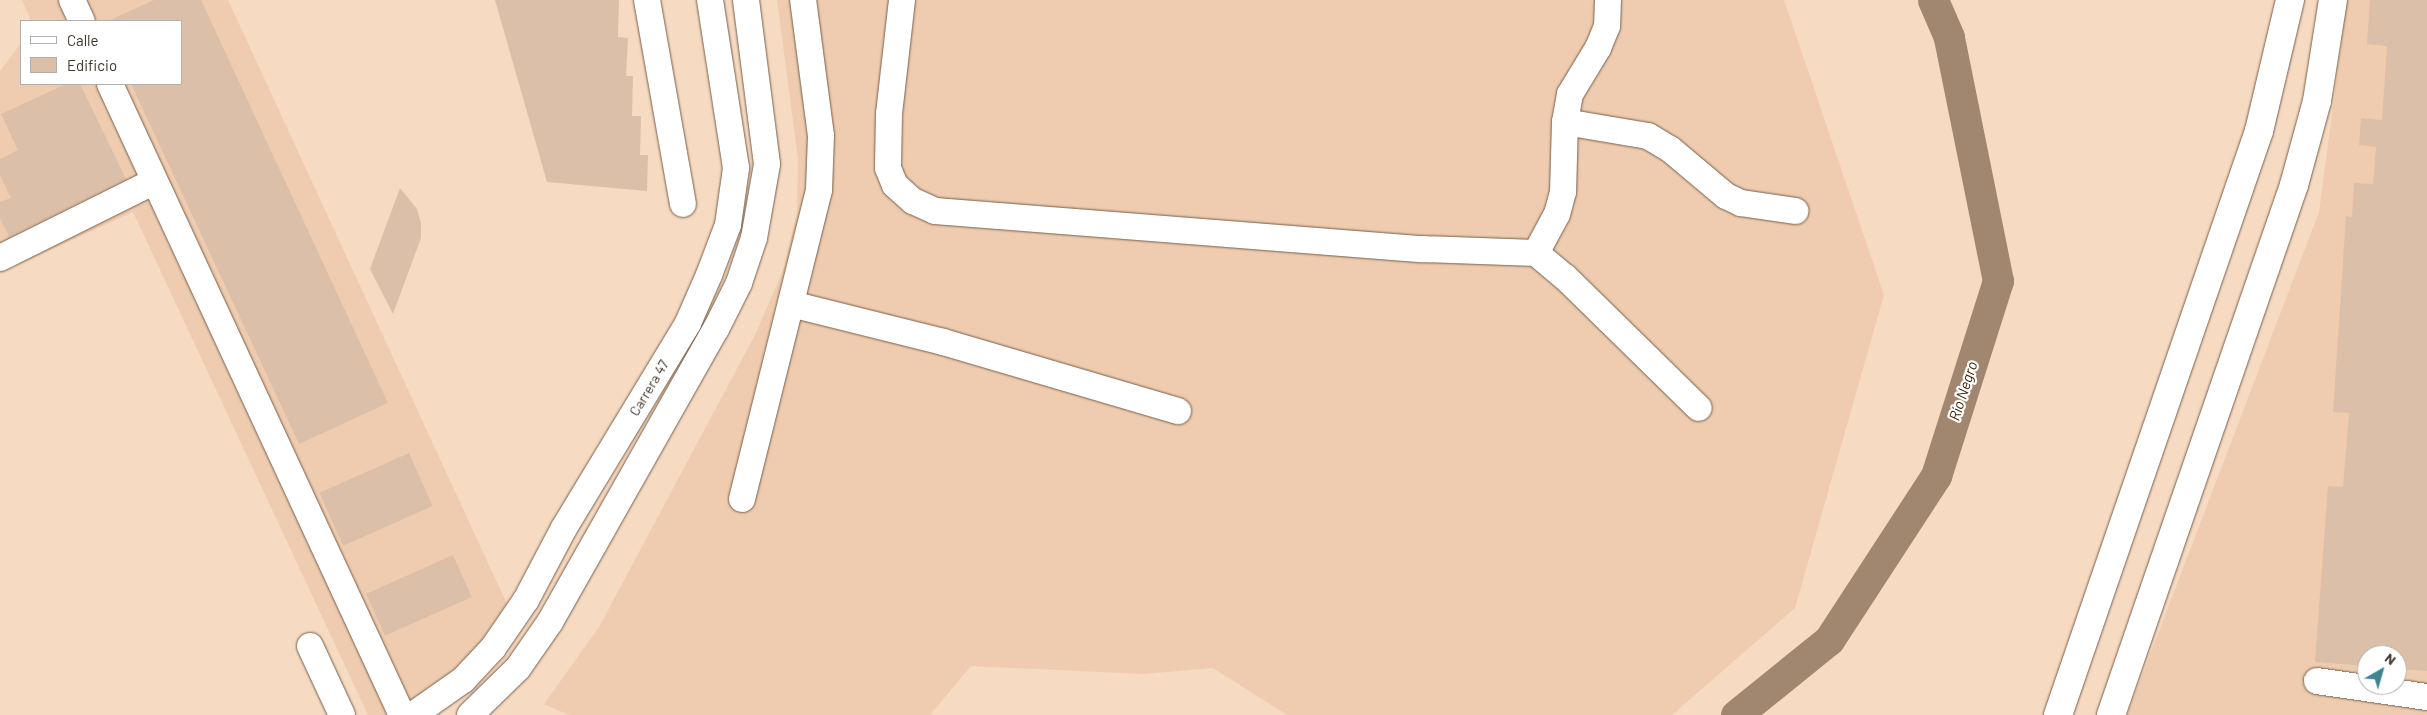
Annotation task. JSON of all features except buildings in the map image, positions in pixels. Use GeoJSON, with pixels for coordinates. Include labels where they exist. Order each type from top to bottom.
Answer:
{"type":"FeatureCollection","features":[{"type":"Feature","properties":{"kind":"main road"},"geometry":{"type":"LineString","coordinates":[[2058,715],[2259,131],[2290,0]]}},
{"type":"Feature","properties":{"kind":"main road"},"geometry":{"type":"LineString","coordinates":[[2111,715],[2294,185],[2317,101],[2333,0]]}},
{"type":"Feature","properties":{"kind":"street"},"geometry":{"type":"LineString","coordinates":[[72,0],[82,20]]}},
{"type":"Feature","properties":{"kind":"street"},"geometry":{"type":"LineString","coordinates":[[647,0],[683,204]]}},
{"type":"Feature","properties":{"kind":"street","name":"Carrera 47"},"geometry":{"type":"LineString","coordinates":[[413,715],[463,680],[494,648],[520,608],[564,528],[688,323],[710,275],[728,225],[736,168],[710,0]]}},
{"type":"Feature","properties":{"kind":"street","name":"Carrera 47"},"geometry":{"type":"LineString","coordinates":[[479,712],[518,668],[550,622],[711,338],[739,283],[754,238],[767,164],[746,0]]}},
{"type":"Feature","properties":{"kind":"street"},"geometry":{"type":"LineString","coordinates":[[742,499],[819,190],[821,136],[803,0]]}},
{"type":"Feature","properties":{"kind":"street"},"geometry":{"type":"LineString","coordinates":[[902,0],[889,114],[888,168],[895,185],[914,201],[935,212],[1422,250],[1536,253],[1565,277],[1699,408]]}},
{"type":"Feature","properties":{"kind":"street"},"geometry":{"type":"LineString","coordinates":[[1536,253],[1557,214],[1563,192],[1566,122],[1570,94],[1598,48],[1606,26],[1608,0]]}},
{"type":"Feature","properties":{"kind":"street"},"geometry":{"type":"LineString","coordinates":[[110,85],[153,182],[402,715]]}},
{"type":"Feature","properties":{"kind":"street"},"geometry":{"type":"LineString","coordinates":[[1566,122],[1648,136],[1670,149],[1726,196],[1741,203],[1795,211]]}},
{"type":"Feature","properties":{"kind":"street"},"geometry":{"type":"LineString","coordinates":[[0,258],[153,182]]}},
{"type":"Feature","properties":{"kind":"street"},"geometry":{"type":"LineString","coordinates":[[791,304],[943,342],[1178,411]]}},
{"type":"Feature","properties":{"kind":"street"},"geometry":{"type":"LineString","coordinates":[[310,646],[342,715]]}},
{"type":"Feature","properties":{"kind":"street"},"geometry":{"type":"LineString","coordinates":[[2317,680],[2427,697]]}},
{"type":"Feature","properties":{"kind":"shaded area"},"geometry":{"type":"Polygon","coordinates":[[[22,0],[228,0],[507,604],[467,660],[426,696],[390,715],[368,715],[133,212],[0,273],[0,71],[20,44],[20,85],[182,85],[182,20],[31,20],[22,0]]]}},
{"type":"Feature","properties":{"kind":"shaded area"},"geometry":{"type":"Polygon","coordinates":[[[777,0],[1784,0],[1884,295],[1795,608],[1672,715],[1287,715],[1213,668],[1144,674],[971,666],[930,715],[569,715],[544,704],[599,627],[756,333],[783,270],[797,212],[798,159],[777,0]]]}},
{"type":"Feature","properties":{"kind":"shaded area"},"geometry":{"type":"Polygon","coordinates":[[[2347,0],[2427,0],[2427,715],[2127,715],[2319,212],[2347,0]]]}},
{"type":"Feature","properties":{"kind":"waterway","name":"Río Negro"},"geometry":{"type":"LineString","coordinates":[[1736,715],[1829,640],[1936,476],[1998,281],[1949,37],[1933,0]]}}]}
